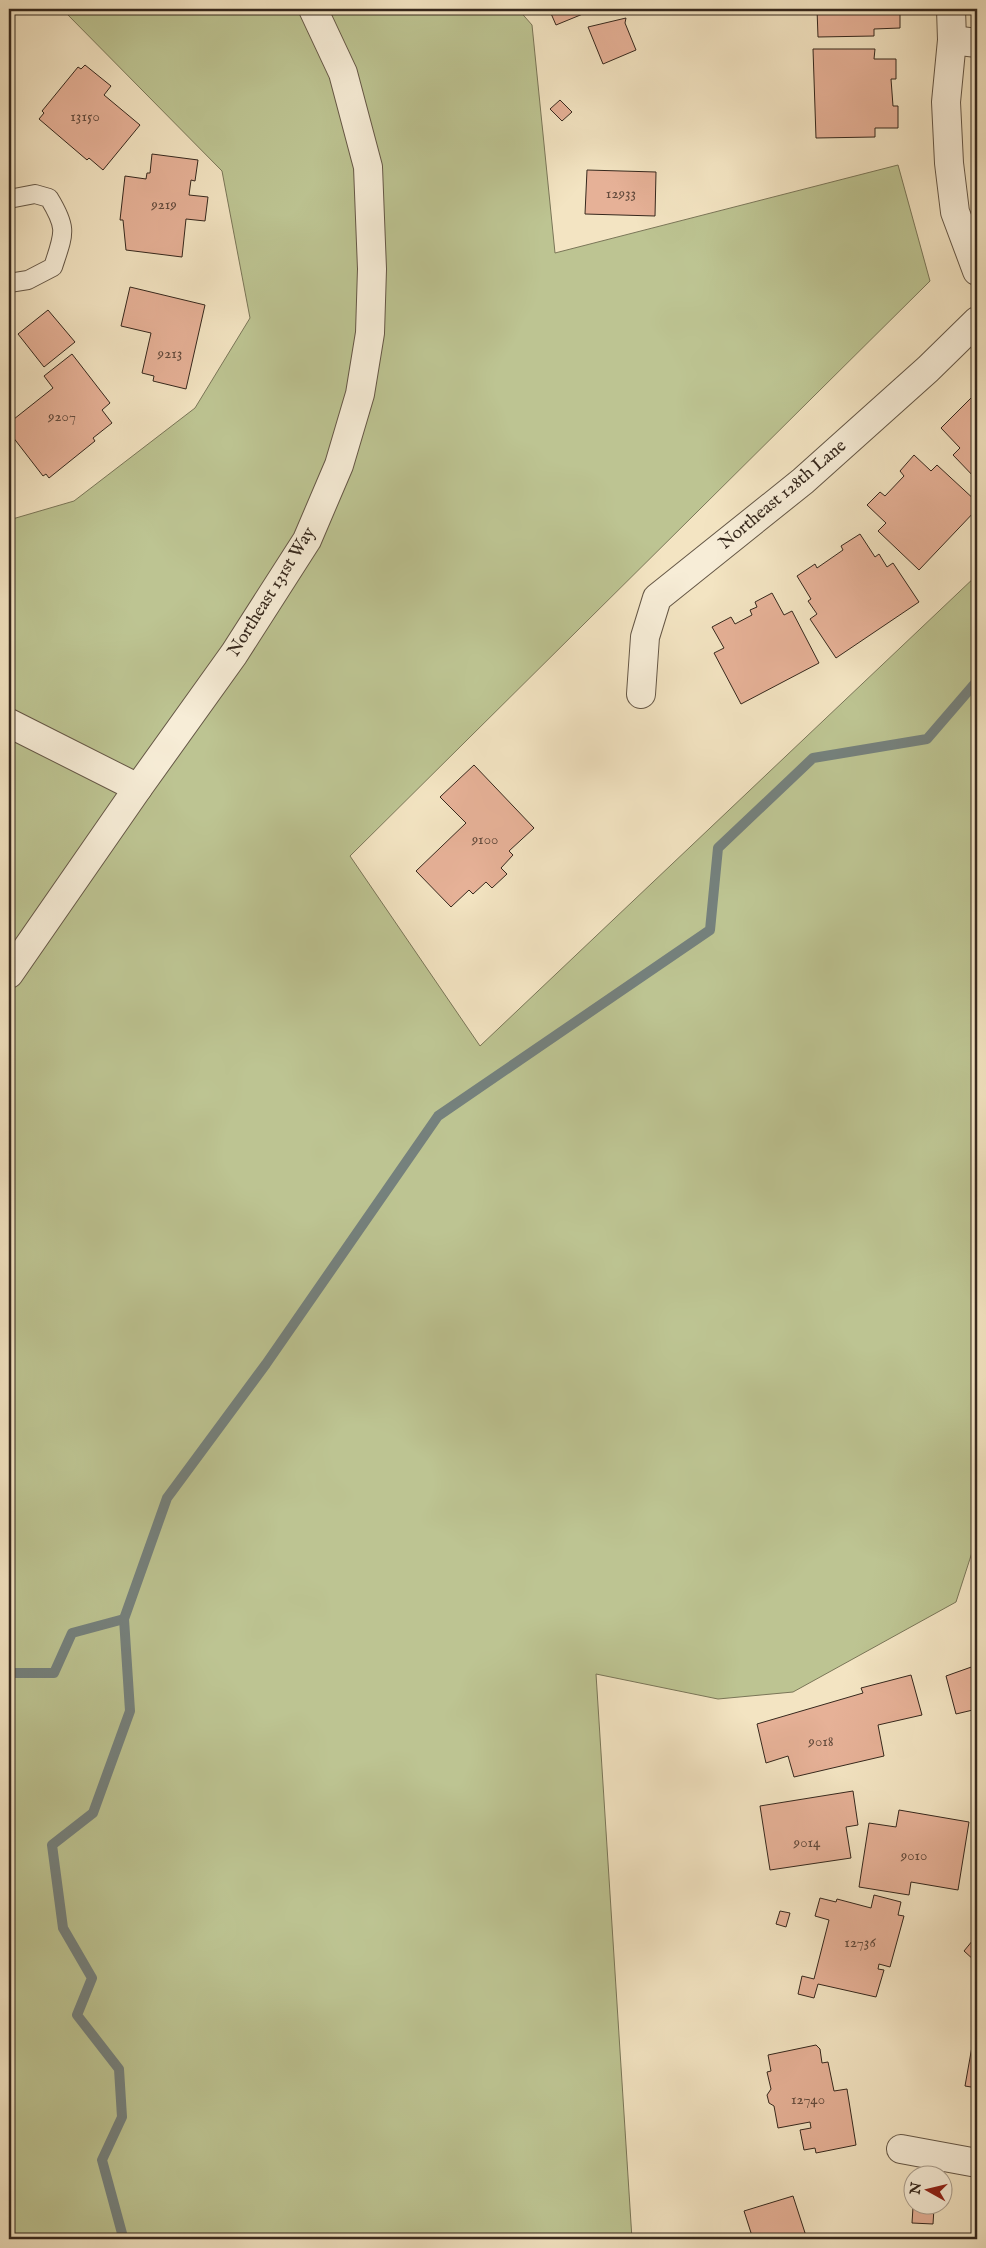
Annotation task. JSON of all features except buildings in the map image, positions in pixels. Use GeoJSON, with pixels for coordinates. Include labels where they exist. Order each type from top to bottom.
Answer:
{"type":"FeatureCollection","features":[{"type":"Feature","properties":{"kind":"street","name":"Northeast 131st Way"},"geometry":{"type":"LineString","coordinates":[[9,974],[234,654],[307,540],[339,465],[360,394],[370,333],[372,278],[368,167],[343,73],[313,9]]}},
{"type":"Feature","properties":{"kind":"street"},"geometry":{"type":"LineString","coordinates":[[951,9],[964,42],[946,102],[949,163],[954,212],[977,271]]}},
{"type":"Feature","properties":{"kind":"street","name":"Northeast 128th Lane"},"geometry":{"type":"LineString","coordinates":[[641,694],[645,637],[657,598],[803,481],[928,369],[977,321]]}},
{"type":"Feature","properties":{"kind":"street"},"geometry":{"type":"LineString","coordinates":[[9,723],[138,788]]}},
{"type":"Feature","properties":{"kind":"street"},"geometry":{"type":"LineString","coordinates":[[901,2149],[977,2163]]}},
{"type":"Feature","properties":{"kind":"lane"},"geometry":{"type":"LineString","coordinates":[[9,199],[35,194],[49,198],[62,219],[63,238],[53,267],[28,280],[9,283]]}},
{"type":"Feature","properties":{"kind":"green space"},"geometry":{"type":"Polygon","coordinates":[[[56,9],[518,9],[532,25],[555,253],[898,165],[930,281],[350,856],[480,1046],[977,575],[977,1537],[956,1602],[793,1692],[718,1699],[596,1674],[632,2239],[9,2239],[9,520],[74,501],[195,408],[250,318],[222,171],[66,13],[56,9]]]}},
{"type":"Feature","properties":{"kind":"waterway"},"geometry":{"type":"LineString","coordinates":[[126,2239],[123,2237],[102,2160],[122,2117],[119,2069],[77,2015],[92,1978],[63,1928],[52,1845],[93,1813],[130,1711],[124,1619],[167,1498],[266,1364],[438,1116],[710,930],[718,848],[813,758],[927,739],[977,681]]}},
{"type":"Feature","properties":{"kind":"waterway"},"geometry":{"type":"LineString","coordinates":[[9,1673],[54,1673],[72,1633],[124,1619]]}}]}
